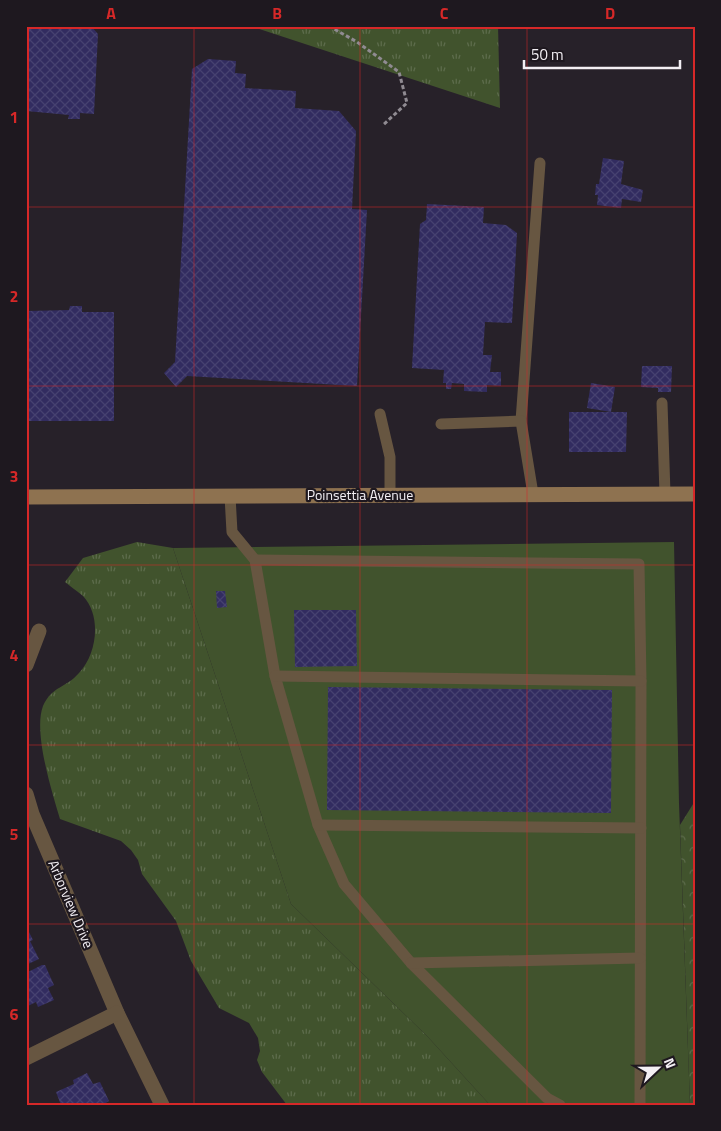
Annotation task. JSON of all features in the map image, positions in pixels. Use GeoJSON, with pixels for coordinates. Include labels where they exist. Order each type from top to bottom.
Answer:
{"type":"FeatureCollection","features":[{"type":"Feature","properties":{"kind":"main road","name":"Poinsettia Avenue"},"geometry":{"type":"LineString","coordinates":[[26,497],[695,494]]}},
{"type":"Feature","properties":{"kind":"street"},"geometry":{"type":"LineString","coordinates":[[26,665],[39,631]]}},
{"type":"Feature","properties":{"kind":"street","name":"Arborview Drive"},"geometry":{"type":"LineString","coordinates":[[26,794],[32,814],[117,1013],[162,1105]]}},
{"type":"Feature","properties":{"kind":"street"},"geometry":{"type":"LineString","coordinates":[[26,1058],[117,1013]]}},
{"type":"Feature","properties":{"kind":"lane"},"geometry":{"type":"LineString","coordinates":[[532,494],[521,421],[540,163]]}},
{"type":"Feature","properties":{"kind":"lane"},"geometry":{"type":"LineString","coordinates":[[662,404],[665,494]]}},
{"type":"Feature","properties":{"kind":"lane"},"geometry":{"type":"LineString","coordinates":[[380,414],[390,457],[390,495]]}},
{"type":"Feature","properties":{"kind":"lane"},"geometry":{"type":"LineString","coordinates":[[441,424],[521,421]]}},
{"type":"Feature","properties":{"kind":"lane"},"geometry":{"type":"LineString","coordinates":[[230,496],[232,532],[255,560],[275,676],[318,824],[344,884],[411,963],[547,1098],[560,1105]]}},
{"type":"Feature","properties":{"kind":"lane"},"geometry":{"type":"LineString","coordinates":[[255,560],[639,564],[641,681],[640,1105]]}},
{"type":"Feature","properties":{"kind":"lane"},"geometry":{"type":"LineString","coordinates":[[275,676],[641,681]]}},
{"type":"Feature","properties":{"kind":"lane"},"geometry":{"type":"LineString","coordinates":[[318,824],[640,828]]}},
{"type":"Feature","properties":{"kind":"lane"},"geometry":{"type":"LineString","coordinates":[[411,963],[640,958]]}},
{"type":"Feature","properties":{"kind":"path"},"geometry":{"type":"LineString","coordinates":[[329,26],[357,42],[399,72],[408,103],[383,125]]}},
{"type":"Feature","properties":{"kind":"green space"},"geometry":{"type":"Polygon","coordinates":[[[250,26],[498,26],[500,108],[250,26]]]}},
{"type":"Feature","properties":{"kind":"green space"},"geometry":{"type":"Polygon","coordinates":[[[137,542],[173,548],[291,904],[427,1036],[490,1105],[287,1105],[262,1072],[257,1060],[260,1051],[258,1038],[249,1023],[219,1008],[191,961],[176,921],[142,874],[138,860],[131,850],[121,841],[60,819],[42,746],[40,731],[43,706],[55,691],[74,678],[85,665],[90,656],[95,635],[95,624],[89,604],[83,596],[65,582],[83,558],[137,542]]]}},
{"type":"Feature","properties":{"kind":"green space"},"geometry":{"type":"Polygon","coordinates":[[[674,542],[679,803],[690,1105],[490,1105],[427,1036],[291,904],[173,548],[674,542]]]}},
{"type":"Feature","properties":{"kind":"green space"},"geometry":{"type":"Polygon","coordinates":[[[695,801],[695,1105],[690,1105],[680,825],[695,801]]]}},
{"type":"Feature","properties":{"kind":"building"},"geometry":{"type":"Polygon","coordinates":[[[26,26],[91,26],[98,34],[94,114],[80,113],[80,119],[68,119],[69,115],[26,111],[26,26]]]}},
{"type":"Feature","properties":{"kind":"building"},"geometry":{"type":"Polygon","coordinates":[[[208,59],[236,61],[235,73],[246,74],[245,88],[296,91],[295,108],[339,111],[356,131],[352,209],[367,210],[357,386],[187,376],[176,387],[164,373],[175,362],[192,69],[208,59]]]}},
{"type":"Feature","properties":{"kind":"building"},"geometry":{"type":"Polygon","coordinates":[[[603,158],[624,161],[621,184],[643,190],[641,202],[622,199],[621,208],[597,205],[598,195],[595,195],[596,184],[599,184],[603,158]]]}},
{"type":"Feature","properties":{"kind":"building"},"geometry":{"type":"Polygon","coordinates":[[[427,204],[484,207],[483,223],[506,225],[517,233],[512,323],[485,322],[483,355],[492,355],[490,372],[501,372],[501,386],[487,385],[487,392],[464,391],[464,384],[452,383],[451,389],[446,389],[446,383],[443,383],[444,370],[412,368],[420,224],[426,220],[427,204]]]}},
{"type":"Feature","properties":{"kind":"building"},"geometry":{"type":"Polygon","coordinates":[[[70,306],[82,306],[82,312],[114,312],[114,421],[26,421],[26,311],[69,310],[70,306]]]}},
{"type":"Feature","properties":{"kind":"building"},"geometry":{"type":"Polygon","coordinates":[[[642,366],[672,366],[671,392],[658,392],[658,388],[641,387],[642,366]]]}},
{"type":"Feature","properties":{"kind":"building"},"geometry":{"type":"Polygon","coordinates":[[[591,383],[615,387],[611,412],[587,408],[591,383]]]}},
{"type":"Feature","properties":{"kind":"building"},"geometry":{"type":"Polygon","coordinates":[[[569,412],[627,412],[626,452],[569,452],[569,412]]]}},
{"type":"Feature","properties":{"kind":"building"},"geometry":{"type":"Polygon","coordinates":[[[216,591],[225,591],[227,607],[217,608],[216,591]]]}},
{"type":"Feature","properties":{"kind":"building"},"geometry":{"type":"Polygon","coordinates":[[[294,610],[356,610],[357,666],[295,667],[294,610]]]}},
{"type":"Feature","properties":{"kind":"building"},"geometry":{"type":"Polygon","coordinates":[[[328,687],[612,690],[611,813],[327,810],[328,687]]]}},
{"type":"Feature","properties":{"kind":"building"},"geometry":{"type":"Polygon","coordinates":[[[26,926],[33,940],[30,941],[39,959],[26,965],[26,926]]]}},
{"type":"Feature","properties":{"kind":"building"},"geometry":{"type":"Polygon","coordinates":[[[45,965],[54,985],[48,988],[54,1000],[38,1007],[36,1002],[26,1007],[26,973],[45,965]]]}},
{"type":"Feature","properties":{"kind":"building"},"geometry":{"type":"Polygon","coordinates":[[[87,1073],[93,1084],[100,1082],[109,1101],[102,1105],[61,1105],[56,1092],[74,1084],[73,1080],[87,1073]]]}}]}
